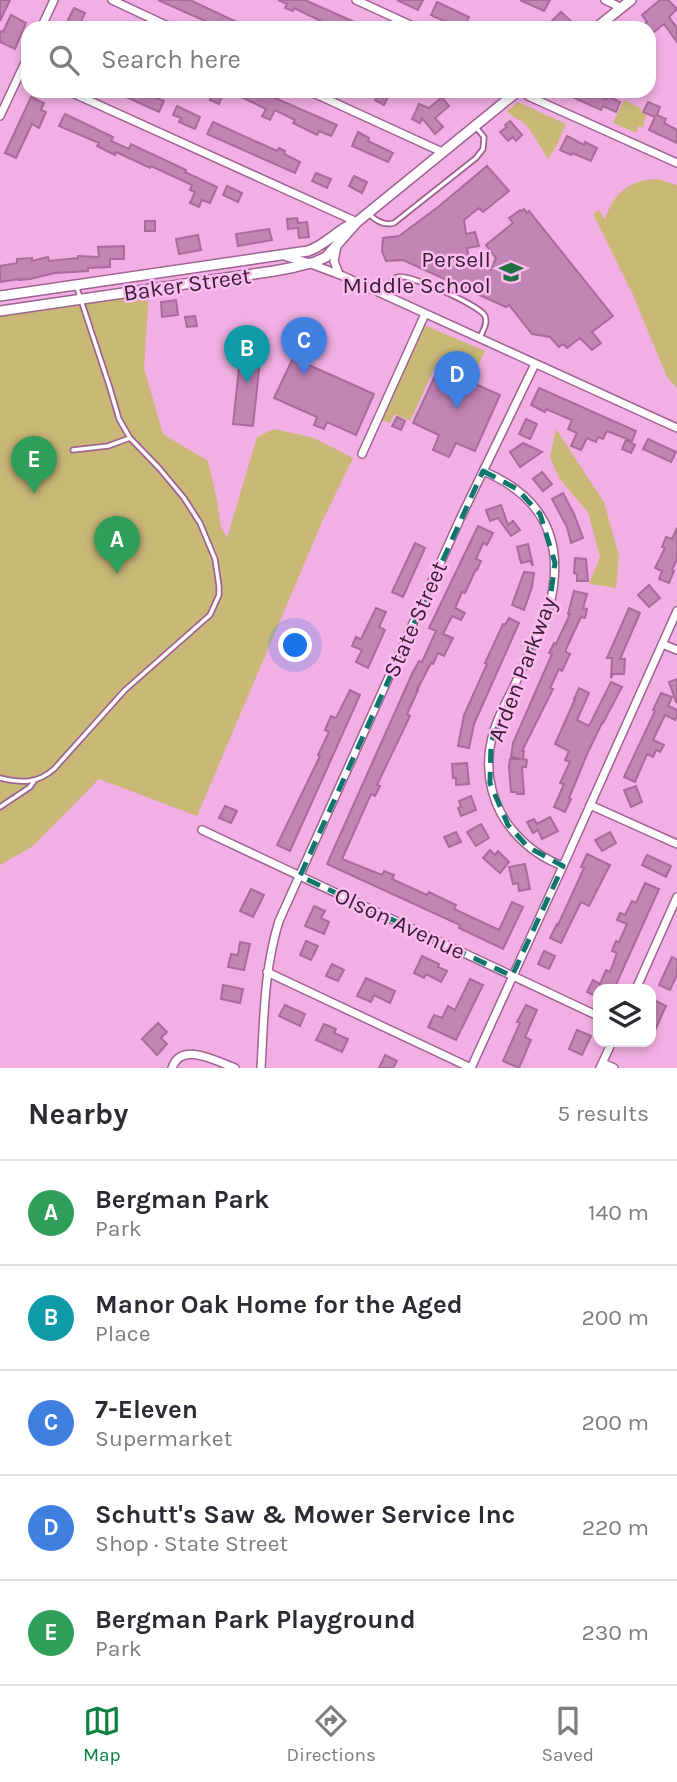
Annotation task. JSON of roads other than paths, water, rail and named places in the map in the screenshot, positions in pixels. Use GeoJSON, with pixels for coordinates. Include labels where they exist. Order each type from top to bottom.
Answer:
{"type":"FeatureCollection","features":[{"type":"Feature","properties":{"kind":"street"},"geometry":{"type":"LineString","coordinates":[[44,21],[54,0]]}},
{"type":"Feature","properties":{"kind":"street"},"geometry":{"type":"LineString","coordinates":[[112,0],[157,21]]}},
{"type":"Feature","properties":{"kind":"street"},"geometry":{"type":"LineString","coordinates":[[356,0],[402,21]]}},
{"type":"Feature","properties":{"kind":"street"},"geometry":{"type":"LineString","coordinates":[[605,0],[622,8]]}},
{"type":"Feature","properties":{"kind":"street"},"geometry":{"type":"LineString","coordinates":[[605,21],[631,0]]}},
{"type":"Feature","properties":{"kind":"street"},"geometry":{"type":"LineString","coordinates":[[0,116],[21,78]]}},
{"type":"Feature","properties":{"kind":"street"},"geometry":{"type":"LineString","coordinates":[[83,98],[357,222]]}},
{"type":"Feature","properties":{"kind":"street"},"geometry":{"type":"LineString","coordinates":[[324,98],[442,152]]}},
{"type":"Feature","properties":{"kind":"street","name":"Baker Street"},"geometry":{"type":"LineString","coordinates":[[0,311],[295,267],[326,257],[357,222],[510,98]]}},
{"type":"Feature","properties":{"kind":"street"},"geometry":{"type":"LineString","coordinates":[[533,98],[677,163]]}},
{"type":"Feature","properties":{"kind":"street","name":"Baker Street"},"geometry":{"type":"LineString","coordinates":[[0,296],[309,251],[318,248],[343,227],[357,222]]}},
{"type":"Feature","properties":{"kind":"street"},"geometry":{"type":"LineString","coordinates":[[338,243],[334,261],[339,275]]}},
{"type":"Feature","properties":{"kind":"street"},"geometry":{"type":"LineString","coordinates":[[275,256],[293,257],[339,275],[677,428]]}},
{"type":"Feature","properties":{"kind":"street"},"geometry":{"type":"LineString","coordinates":[[362,454],[425,314]]}},
{"type":"Feature","properties":{"kind":"street","name":"State Street"},"geometry":{"type":"LineString","coordinates":[[261,1068],[267,972],[279,921],[483,471],[535,364]]}},
{"type":"Feature","properties":{"kind":"street","name":"Arden Parkway"},"geometry":{"type":"LineString","coordinates":[[483,471],[517,489],[540,514],[553,545],[555,563],[554,590],[549,608],[499,717],[491,742],[490,783],[499,811],[508,825],[528,847],[563,866]]}},
{"type":"Feature","properties":{"kind":"street"},"geometry":{"type":"LineString","coordinates":[[267,972],[471,1068],[677,611]]}},
{"type":"Feature","properties":{"kind":"street"},"geometry":{"type":"LineString","coordinates":[[662,643],[677,650]]}},
{"type":"Feature","properties":{"kind":"street"},"geometry":{"type":"LineString","coordinates":[[590,805],[677,844]]}},
{"type":"Feature","properties":{"kind":"street","name":"Olson Avenue"},"geometry":{"type":"LineString","coordinates":[[202,830],[593,1014]]}},
{"type":"Feature","properties":{"kind":"street"},"geometry":{"type":"LineString","coordinates":[[638,984],[677,897]]}},
{"type":"Feature","properties":{"kind":"street"},"geometry":{"type":"LineString","coordinates":[[610,1047],[602,1066],[614,1068]]}},
{"type":"Feature","properties":{"kind":"street"},"geometry":{"type":"LineString","coordinates":[[172,1068],[181,1055],[194,1054],[235,1068]]}},
{"type":"Feature","properties":{"kind":"lane"},"geometry":{"type":"LineString","coordinates":[[368,213],[386,225],[394,223],[476,158],[483,149],[484,137],[475,126]]}},
{"type":"Feature","properties":{"kind":"lane"},"geometry":{"type":"LineString","coordinates":[[384,296],[395,278],[404,276],[417,280],[482,312],[486,322],[480,339]]}},
{"type":"Feature","properties":{"kind":"lane"},"geometry":{"type":"LineString","coordinates":[[0,778],[21,781],[44,778],[125,690],[210,615],[219,595],[215,559],[200,523],[178,491],[130,438],[119,419],[76,284]]}},
{"type":"Feature","properties":{"kind":"lane"},"geometry":{"type":"LineString","coordinates":[[73,450],[108,446],[130,438]]}},
{"type":"Feature","properties":{"kind":"lane"},"geometry":{"type":"LineString","coordinates":[[0,807],[30,787],[34,780]]}},
{"type":"Feature","properties":{"kind":"place","name":"Persell Middle School"},"geometry":{"type":"Point","coordinates":[511,272]}},
{"type":"Feature","properties":{"kind":"place","name":"7-Eleven"},"geometry":{"type":"Point","coordinates":[304,375]}},
{"type":"Feature","properties":{"kind":"place","name":"Manor Oak Home for the Aged"},"geometry":{"type":"Point","coordinates":[247,383]}},
{"type":"Feature","properties":{"kind":"place","name":"Schutt's Saw & Mower Service Inc"},"geometry":{"type":"Point","coordinates":[457,409]}},
{"type":"Feature","properties":{"kind":"place","name":"Bergman Park Playground"},"geometry":{"type":"Point","coordinates":[34,494]}},
{"type":"Feature","properties":{"kind":"place","name":"Bergman Park"},"geometry":{"type":"Point","coordinates":[117,574]}}]}
